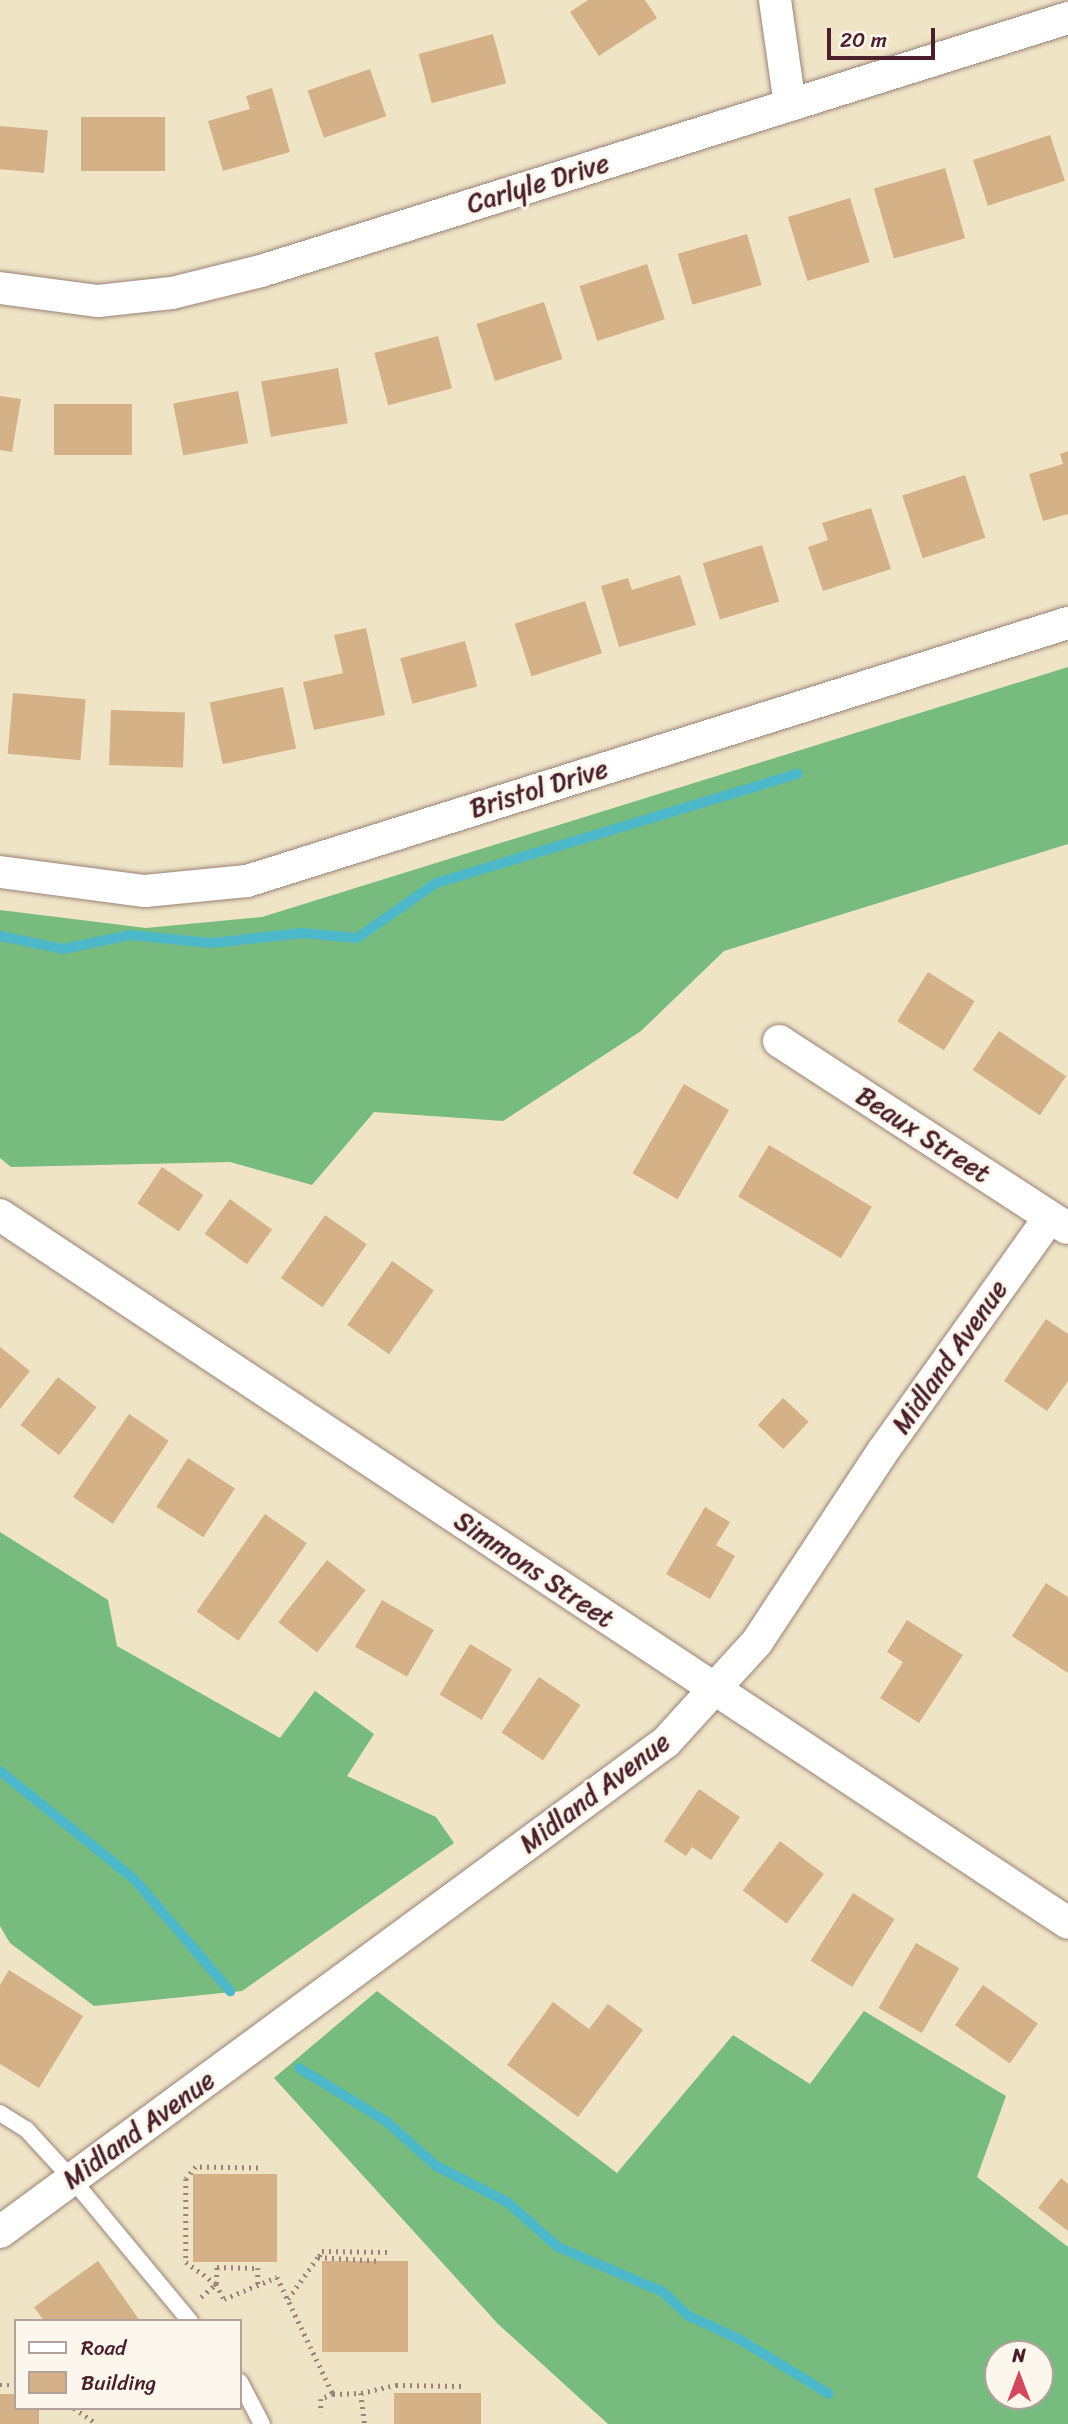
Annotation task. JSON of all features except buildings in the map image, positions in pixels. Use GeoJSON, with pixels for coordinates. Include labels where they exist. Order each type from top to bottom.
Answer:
{"type":"FeatureCollection","features":[{"type":"Feature","properties":{"kind":"street"},"geometry":{"type":"LineString","coordinates":[[775,0],[790,105]]}},
{"type":"Feature","properties":{"kind":"street","name":"Carlyle Drive"},"geometry":{"type":"LineString","coordinates":[[0,288],[87,300],[172,293],[274,267],[1068,18]]}},
{"type":"Feature","properties":{"kind":"street","name":"Bristol Drive"},"geometry":{"type":"LineString","coordinates":[[0,872],[145,891],[247,881],[1068,623]]}},
{"type":"Feature","properties":{"kind":"street","name":"Beaux Street"},"geometry":{"type":"LineString","coordinates":[[779,1041],[1059,1223]]}},
{"type":"Feature","properties":{"kind":"street","name":"Simmons Street"},"geometry":{"type":"LineString","coordinates":[[0,1215],[1068,1923]]}},
{"type":"Feature","properties":{"kind":"street","name":"Midland Avenue"},"geometry":{"type":"LineString","coordinates":[[0,2232],[666,1742],[757,1642],[884,1451],[1059,1223]]}},
{"type":"Feature","properties":{"kind":"lane"},"geometry":{"type":"LineString","coordinates":[[0,2113],[26,2129],[72,2179],[188,2319]]}},
{"type":"Feature","properties":{"kind":"lane"},"geometry":{"type":"LineString","coordinates":[[242,2386],[262,2424]]}},
{"type":"Feature","properties":{"kind":"path"},"geometry":{"type":"LineString","coordinates":[[258,2168],[195,2167],[186,2179],[186,2262],[216,2284],[224,2299],[277,2277],[333,2394]]}},
{"type":"Feature","properties":{"kind":"path"},"geometry":{"type":"LineString","coordinates":[[288,2299],[322,2251],[387,2252]]}},
{"type":"Feature","properties":{"kind":"path"},"geometry":{"type":"LineString","coordinates":[[318,2257],[381,2261]]}},
{"type":"Feature","properties":{"kind":"path"},"geometry":{"type":"LineString","coordinates":[[198,2300],[216,2284],[217,2267],[258,2268],[258,2285]]}},
{"type":"Feature","properties":{"kind":"path"},"geometry":{"type":"LineString","coordinates":[[321,2413],[321,2399],[333,2394],[361,2393],[396,2385],[463,2386]]}},
{"type":"Feature","properties":{"kind":"path"},"geometry":{"type":"LineString","coordinates":[[361,2393],[365,2424]]}},
{"type":"Feature","properties":{"kind":"path"},"geometry":{"type":"LineString","coordinates":[[77,2410],[97,2424]]}},
{"type":"Feature","properties":{"kind":"green space"},"geometry":{"type":"Polygon","coordinates":[[[1068,667],[1068,844],[724,951],[641,1031],[503,1121],[374,1112],[312,1185],[230,1162],[11,1167],[0,1158],[0,910],[146,928],[262,917],[1068,667]]]}},
{"type":"Feature","properties":{"kind":"green space"},"geometry":{"type":"Polygon","coordinates":[[[0,1532],[108,1600],[117,1646],[280,1738],[315,1691],[374,1734],[347,1776],[436,1817],[454,1843],[242,1991],[94,2006],[10,1943],[0,1926],[0,1532]]]}},
{"type":"Feature","properties":{"kind":"green space"},"geometry":{"type":"Polygon","coordinates":[[[377,1991],[617,2173],[733,2035],[810,2084],[864,2011],[1006,2096],[977,2177],[1068,2247],[1068,2424],[608,2424],[498,2324],[274,2078],[377,1991]]]}},
{"type":"Feature","properties":{"kind":"waterway"},"geometry":{"type":"LineString","coordinates":[[0,936],[63,949],[130,935],[212,943],[302,933],[357,938],[436,883],[798,774]]}},
{"type":"Feature","properties":{"kind":"waterway"},"geometry":{"type":"LineString","coordinates":[[0,1771],[134,1879],[230,1991]]}},
{"type":"Feature","properties":{"kind":"waterway"},"geometry":{"type":"LineString","coordinates":[[299,2068],[387,2122],[436,2166],[507,2202],[558,2247],[663,2292],[689,2316],[739,2339],[829,2394]]}}]}
